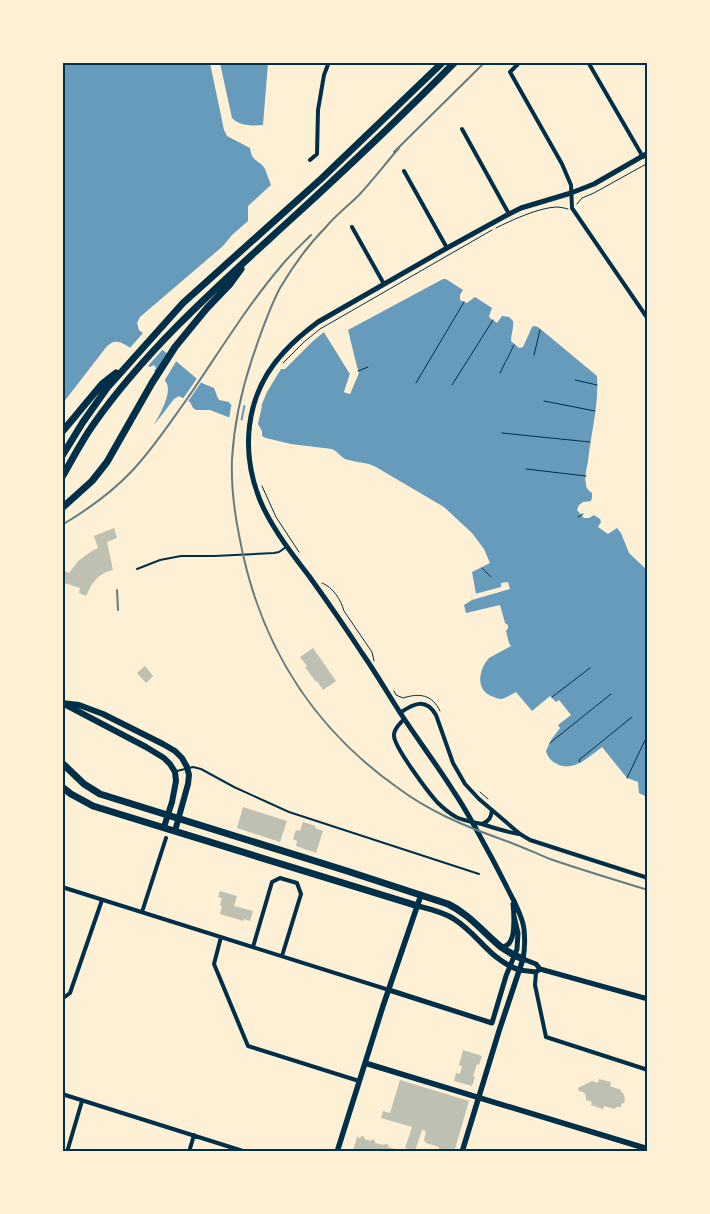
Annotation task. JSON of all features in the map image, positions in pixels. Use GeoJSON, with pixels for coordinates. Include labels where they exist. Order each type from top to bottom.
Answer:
{"type":"FeatureCollection","features":[{"type":"Feature","properties":{"kind":"highway"},"geometry":{"type":"LineString","coordinates":[[62,456],[83,422],[108,388],[183,303],[322,180],[443,62]]}},
{"type":"Feature","properties":{"kind":"highway"},"geometry":{"type":"LineString","coordinates":[[62,477],[92,426],[113,398],[166,338],[250,256],[328,186],[455,62]]}},
{"type":"Feature","properties":{"kind":"highway"},"geometry":{"type":"LineString","coordinates":[[62,508],[92,481],[107,462],[175,347],[207,308],[230,284],[250,256]]}},
{"type":"Feature","properties":{"kind":"highway"},"geometry":{"type":"LineString","coordinates":[[62,432],[102,384],[129,362]]}},
{"type":"Feature","properties":{"kind":"highway"},"geometry":{"type":"LineString","coordinates":[[62,763],[84,784],[100,794],[443,902],[457,908],[502,947],[523,959]]}},
{"type":"Feature","properties":{"kind":"highway"},"geometry":{"type":"LineString","coordinates":[[62,788],[93,806],[418,906]]}},
{"type":"Feature","properties":{"kind":"main road"},"geometry":{"type":"LineString","coordinates":[[164,828],[176,781],[170,764],[158,754],[62,703],[79,705],[103,714],[141,732],[175,751],[182,758],[189,775],[175,831]]}},
{"type":"Feature","properties":{"kind":"main road"},"geometry":{"type":"LineString","coordinates":[[337,1152],[421,895]]}},
{"type":"Feature","properties":{"kind":"main road"},"geometry":{"type":"LineString","coordinates":[[418,906],[454,919],[498,960],[519,970]]}},
{"type":"Feature","properties":{"kind":"main road"},"geometry":{"type":"LineString","coordinates":[[462,1152],[523,959]]}},
{"type":"Feature","properties":{"kind":"main road"},"geometry":{"type":"LineString","coordinates":[[365,1063],[637,1149],[648,1149]]}},
{"type":"Feature","properties":{"kind":"street"},"geometry":{"type":"LineString","coordinates":[[310,160],[317,154],[318,110],[328,62]]}},
{"type":"Feature","properties":{"kind":"street"},"geometry":{"type":"LineString","coordinates":[[520,62],[510,72],[562,164],[571,185],[572,208],[648,319]]}},
{"type":"Feature","properties":{"kind":"street"},"geometry":{"type":"LineString","coordinates":[[588,62],[645,155],[594,184],[572,193],[521,208],[509,214],[318,322],[283,353],[268,373],[254,404],[248,430],[248,444],[253,479],[270,520],[363,654],[400,713],[455,792],[504,881],[521,915],[525,944],[523,959],[536,964],[538,971],[535,985],[546,1037],[648,1070]]}},
{"type":"Feature","properties":{"kind":"street"},"geometry":{"type":"LineString","coordinates":[[462,130],[509,214]]}},
{"type":"Feature","properties":{"kind":"street"},"geometry":{"type":"LineString","coordinates":[[404,171],[448,248]]}},
{"type":"Feature","properties":{"kind":"street"},"geometry":{"type":"LineString","coordinates":[[352,227],[384,284]]}},
{"type":"Feature","properties":{"kind":"street"},"geometry":{"type":"LineString","coordinates":[[400,713],[416,704],[424,704],[432,708],[453,763],[465,784],[479,799],[520,834],[530,840],[648,878]]}},
{"type":"Feature","properties":{"kind":"street"},"geometry":{"type":"LineString","coordinates":[[404,719],[396,728],[393,738],[428,792],[438,803],[460,819],[520,834]]}},
{"type":"Feature","properties":{"kind":"street"},"geometry":{"type":"LineString","coordinates":[[482,824],[491,817],[492,810]]}},
{"type":"Feature","properties":{"kind":"street"},"geometry":{"type":"LineString","coordinates":[[142,912],[166,838]]}},
{"type":"Feature","properties":{"kind":"street"},"geometry":{"type":"LineString","coordinates":[[253,947],[272,882],[280,878],[297,884],[301,894],[282,956]]}},
{"type":"Feature","properties":{"kind":"street"},"geometry":{"type":"LineString","coordinates":[[62,887],[501,1026]]}},
{"type":"Feature","properties":{"kind":"street"},"geometry":{"type":"LineString","coordinates":[[62,999],[70,993],[102,900]]}},
{"type":"Feature","properties":{"kind":"street"},"geometry":{"type":"LineString","coordinates":[[492,1023],[517,949],[518,933],[513,901]]}},
{"type":"Feature","properties":{"kind":"street"},"geometry":{"type":"LineString","coordinates":[[502,947],[506,946],[511,940],[514,916]]}},
{"type":"Feature","properties":{"kind":"street"},"geometry":{"type":"LineString","coordinates":[[221,937],[214,964],[248,1046],[359,1081]]}},
{"type":"Feature","properties":{"kind":"street"},"geometry":{"type":"LineString","coordinates":[[519,970],[538,971],[648,1000]]}},
{"type":"Feature","properties":{"kind":"street"},"geometry":{"type":"LineString","coordinates":[[62,1094],[246,1152]]}},
{"type":"Feature","properties":{"kind":"street"},"geometry":{"type":"LineString","coordinates":[[67,1152],[82,1101]]}},
{"type":"Feature","properties":{"kind":"street"},"geometry":{"type":"LineString","coordinates":[[189,1152],[194,1135]]}},
{"type":"Feature","properties":{"kind":"lane"},"geometry":{"type":"LineString","coordinates":[[137,569],[160,560],[181,556],[274,553],[280,552],[287,547]]}},
{"type":"Feature","properties":{"kind":"lane"},"geometry":{"type":"LineString","coordinates":[[174,772],[187,767],[201,769],[234,787],[289,812],[479,874]]}},
{"type":"Feature","properties":{"kind":"path"},"geometry":{"type":"LineString","coordinates":[[279,368],[304,342],[320,330],[494,229],[512,220],[536,212],[557,207],[570,209],[576,206],[582,198],[648,163]]}},
{"type":"Feature","properties":{"kind":"path"},"geometry":{"type":"LineString","coordinates":[[416,383],[464,302]]}},
{"type":"Feature","properties":{"kind":"path"},"geometry":{"type":"LineString","coordinates":[[452,384],[493,320]]}},
{"type":"Feature","properties":{"kind":"path"},"geometry":{"type":"LineString","coordinates":[[534,355],[540,330]]}},
{"type":"Feature","properties":{"kind":"path"},"geometry":{"type":"LineString","coordinates":[[500,374],[514,345]]}},
{"type":"Feature","properties":{"kind":"path"},"geometry":{"type":"LineString","coordinates":[[358,370],[368,367]]}},
{"type":"Feature","properties":{"kind":"path"},"geometry":{"type":"LineString","coordinates":[[575,380],[598,385]]}},
{"type":"Feature","properties":{"kind":"path"},"geometry":{"type":"LineString","coordinates":[[544,401],[595,411]]}},
{"type":"Feature","properties":{"kind":"path"},"geometry":{"type":"LineString","coordinates":[[502,433],[590,442]]}},
{"type":"Feature","properties":{"kind":"path"},"geometry":{"type":"LineString","coordinates":[[526,469],[586,476]]}},
{"type":"Feature","properties":{"kind":"path"},"geometry":{"type":"LineString","coordinates":[[261,484],[276,517],[298,551]]}},
{"type":"Feature","properties":{"kind":"path"},"geometry":{"type":"LineString","coordinates":[[578,517],[583,514]]}},
{"type":"Feature","properties":{"kind":"path"},"geometry":{"type":"LineString","coordinates":[[482,568],[491,577]]}},
{"type":"Feature","properties":{"kind":"path"},"geometry":{"type":"LineString","coordinates":[[320,582],[329,585],[372,652],[374,661]]}},
{"type":"Feature","properties":{"kind":"path"},"geometry":{"type":"LineString","coordinates":[[552,697],[590,668]]}},
{"type":"Feature","properties":{"kind":"path"},"geometry":{"type":"LineString","coordinates":[[392,688],[396,695],[403,698],[412,695],[422,695],[432,699],[441,713]]}},
{"type":"Feature","properties":{"kind":"path"},"geometry":{"type":"LineString","coordinates":[[550,743],[611,694]]}},
{"type":"Feature","properties":{"kind":"path"},"geometry":{"type":"LineString","coordinates":[[580,762],[579,760],[632,717]]}},
{"type":"Feature","properties":{"kind":"path"},"geometry":{"type":"LineString","coordinates":[[627,778],[648,734]]}},
{"type":"Feature","properties":{"kind":"path"},"geometry":{"type":"LineString","coordinates":[[598,745],[601,748]]}},
{"type":"Feature","properties":{"kind":"path"},"geometry":{"type":"LineString","coordinates":[[480,792],[493,804]]}},
{"type":"Feature","properties":{"kind":"water"},"geometry":{"type":"Polygon","coordinates":[[[63,63],[210,63],[224,130],[227,136],[250,148],[254,159],[265,169],[271,185],[248,206],[248,221],[223,246],[140,317],[137,323],[139,330],[202,383],[214,388],[219,400],[229,402],[230,404],[260,409],[267,392],[281,369],[285,369],[324,332],[350,374],[344,392],[350,394],[358,371],[348,330],[443,279],[463,290],[460,300],[467,303],[475,297],[492,308],[489,316],[497,323],[502,316],[509,317],[513,321],[511,341],[519,348],[523,347],[532,327],[538,327],[597,376],[596,408],[585,478],[586,487],[592,493],[592,498],[591,501],[583,502],[579,505],[577,510],[584,518],[594,515],[600,519],[601,522],[598,527],[608,534],[617,528],[629,553],[647,570],[647,797],[639,793],[638,782],[627,778],[602,747],[582,762],[571,766],[559,765],[551,760],[546,751],[560,728],[558,725],[571,715],[559,700],[556,702],[550,696],[532,711],[516,692],[501,699],[495,698],[488,694],[481,686],[482,668],[485,663],[489,658],[511,646],[506,631],[508,625],[505,623],[500,605],[466,613],[464,605],[472,600],[471,595],[476,594],[472,572],[490,563],[484,549],[472,533],[444,507],[373,465],[345,459],[332,449],[291,444],[266,438],[262,436],[262,431],[258,424],[228,417],[210,410],[196,410],[190,402],[179,396],[174,399],[154,425],[167,398],[168,387],[166,382],[154,371],[156,368],[154,365],[150,367],[133,350],[118,342],[110,344],[106,348],[63,403],[63,63]]]}},
{"type":"Feature","properties":{"kind":"water"},"geometry":{"type":"Polygon","coordinates":[[[220,63],[268,63],[263,125],[242,124],[232,118],[220,63]]]}},
{"type":"Feature","properties":{"kind":"pier"},"geometry":{"type":"Polygon","coordinates":[[[348,330],[359,373],[350,394],[344,392],[350,374],[324,332],[327,332],[353,373],[348,391],[356,373],[346,331],[348,330]]]}},
{"type":"Feature","properties":{"kind":"pier"},"geometry":{"type":"Polygon","coordinates":[[[144,332],[164,348],[147,367],[128,350],[144,332]]]}},
{"type":"Feature","properties":{"kind":"pier"},"geometry":{"type":"Polygon","coordinates":[[[168,352],[177,360],[163,383],[154,374],[168,352]]]}},
{"type":"Feature","properties":{"kind":"pier"},"geometry":{"type":"Polygon","coordinates":[[[198,377],[202,381],[187,403],[182,400],[198,377]]]}},
{"type":"Feature","properties":{"kind":"pier"},"geometry":{"type":"Polygon","coordinates":[[[232,401],[244,403],[240,422],[229,419],[232,401]]]}},
{"type":"Feature","properties":{"kind":"pier"},"geometry":{"type":"Polygon","coordinates":[[[246,403],[262,406],[257,428],[242,423],[246,403]]]}},
{"type":"Feature","properties":{"kind":"pier"},"geometry":{"type":"Polygon","coordinates":[[[508,582],[510,589],[472,600],[471,595],[501,587],[501,583],[508,582]]]}},
{"type":"Feature","properties":{"kind":"building"},"geometry":{"type":"Polygon","coordinates":[[[114,528],[117,538],[107,542],[113,570],[98,577],[86,596],[79,593],[80,588],[64,583],[66,579],[62,577],[62,570],[69,573],[78,561],[98,548],[94,536],[114,528]]]}},
{"type":"Feature","properties":{"kind":"building"},"geometry":{"type":"Polygon","coordinates":[[[313,648],[336,681],[323,690],[305,667],[307,666],[300,657],[313,648]]]}},
{"type":"Feature","properties":{"kind":"building"},"geometry":{"type":"Polygon","coordinates":[[[145,666],[153,676],[146,683],[137,673],[145,666]]]}},
{"type":"Feature","properties":{"kind":"building"},"geometry":{"type":"Polygon","coordinates":[[[243,807],[287,821],[280,842],[237,828],[243,807]]]}},
{"type":"Feature","properties":{"kind":"building"},"geometry":{"type":"Polygon","coordinates":[[[303,822],[316,826],[315,828],[323,831],[316,853],[296,846],[297,841],[293,839],[296,830],[300,831],[303,822]]]}},
{"type":"Feature","properties":{"kind":"building"},"geometry":{"type":"Polygon","coordinates":[[[220,891],[237,896],[234,906],[253,911],[250,921],[244,919],[243,921],[220,914],[222,898],[218,897],[220,891]]]}},
{"type":"Feature","properties":{"kind":"building"},"geometry":{"type":"Polygon","coordinates":[[[463,1050],[482,1056],[473,1076],[475,1077],[472,1086],[454,1081],[456,1073],[460,1074],[462,1066],[459,1065],[463,1050]]]}},
{"type":"Feature","properties":{"kind":"building"},"geometry":{"type":"Polygon","coordinates":[[[599,1079],[611,1082],[610,1086],[621,1090],[625,1099],[621,1107],[616,1107],[615,1109],[604,1106],[603,1109],[591,1105],[592,1102],[586,1100],[586,1095],[579,1091],[578,1088],[592,1081],[598,1083],[599,1079]]]}},
{"type":"Feature","properties":{"kind":"building"},"geometry":{"type":"Polygon","coordinates":[[[400,1080],[469,1101],[454,1152],[438,1152],[439,1147],[426,1143],[424,1140],[426,1131],[422,1130],[415,1151],[405,1148],[412,1127],[381,1118],[383,1111],[390,1113],[400,1080]]]}},
{"type":"Feature","properties":{"kind":"building"},"geometry":{"type":"Polygon","coordinates":[[[361,1136],[371,1141],[372,1139],[375,1143],[389,1145],[388,1147],[407,1152],[353,1151],[357,1137],[361,1138],[361,1136]]]}},
{"type":"Feature","properties":{"kind":"railway"},"geometry":{"type":"LineString","coordinates":[[394,152],[485,62]]}},
{"type":"Feature","properties":{"kind":"railway"},"geometry":{"type":"LineString","coordinates":[[399,148],[359,195],[313,241],[290,272],[272,305],[248,371],[236,421],[232,478],[234,507],[239,535],[259,610],[274,645],[293,678],[314,708],[339,737],[367,764],[398,788],[446,817],[472,828],[550,859],[648,890]]}},
{"type":"Feature","properties":{"kind":"railway"},"geometry":{"type":"LineString","coordinates":[[62,525],[107,494],[139,463],[187,399],[256,297],[285,261],[311,235]]}},
{"type":"Feature","properties":{"kind":"railway"},"geometry":{"type":"LineString","coordinates":[[117,590],[118,610]]}}]}
